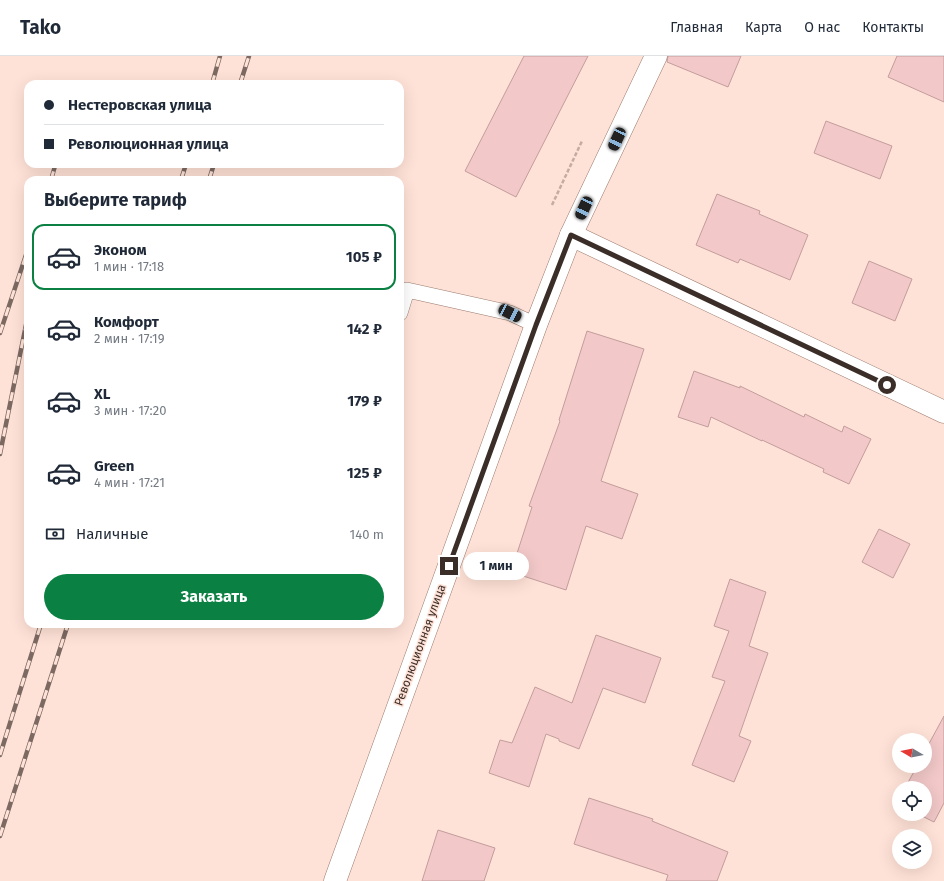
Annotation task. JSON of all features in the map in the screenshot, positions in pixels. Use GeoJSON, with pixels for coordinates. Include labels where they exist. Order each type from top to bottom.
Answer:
{"type":"FeatureCollection","features":[{"type":"Feature","properties":{"kind":"main road","name":"Революционная улица"},"geometry":{"type":"LineString","coordinates":[[335,881],[536,325],[571,235],[656,56]]}},
{"type":"Feature","properties":{"kind":"main road"},"geometry":{"type":"LineString","coordinates":[[571,235],[944,412]]}},
{"type":"Feature","properties":{"kind":"lane"},"geometry":{"type":"LineString","coordinates":[[404,288],[510,313],[536,325]]}},
{"type":"Feature","properties":{"kind":"building"},"geometry":{"type":"Polygon","coordinates":[[[524,56],[588,56],[516,197],[465,171],[524,56]]]}},
{"type":"Feature","properties":{"kind":"building"},"geometry":{"type":"Polygon","coordinates":[[[668,56],[741,56],[728,87],[667,62],[668,56]]]}},
{"type":"Feature","properties":{"kind":"building"},"geometry":{"type":"Polygon","coordinates":[[[897,56],[944,56],[944,102],[888,77],[897,56]]]}},
{"type":"Feature","properties":{"kind":"building"},"geometry":{"type":"Polygon","coordinates":[[[826,121],[892,146],[880,179],[814,153],[826,121]]]}},
{"type":"Feature","properties":{"kind":"building"},"geometry":{"type":"Polygon","coordinates":[[[717,194],[760,211],[759,214],[808,235],[790,280],[740,259],[738,263],[696,245],[717,194]]]}},
{"type":"Feature","properties":{"kind":"building"},"geometry":{"type":"Polygon","coordinates":[[[869,261],[912,279],[895,321],[852,303],[869,261]]]}},
{"type":"Feature","properties":{"kind":"building"},"geometry":{"type":"Polygon","coordinates":[[[587,331],[644,349],[601,481],[638,494],[622,539],[586,526],[566,590],[511,572],[532,507],[529,506],[560,421],[559,420],[587,331]]]}},
{"type":"Feature","properties":{"kind":"building"},"geometry":{"type":"Polygon","coordinates":[[[694,371],[740,388],[740,386],[804,417],[805,414],[842,432],[844,426],[871,439],[849,484],[823,472],[824,469],[711,417],[708,427],[678,417],[694,371]]]}},
{"type":"Feature","properties":{"kind":"building"},"geometry":{"type":"Polygon","coordinates":[[[879,529],[910,544],[893,578],[862,562],[879,529]]]}},
{"type":"Feature","properties":{"kind":"building"},"geometry":{"type":"Polygon","coordinates":[[[730,579],[766,592],[749,646],[768,653],[739,736],[751,741],[734,782],[692,765],[725,681],[712,677],[729,631],[714,626],[730,579]]]}},
{"type":"Feature","properties":{"kind":"building"},"geometry":{"type":"Polygon","coordinates":[[[596,635],[661,658],[645,703],[603,688],[579,749],[546,734],[529,787],[489,773],[500,740],[512,743],[535,687],[572,703],[596,635]]]}},
{"type":"Feature","properties":{"kind":"building"},"geometry":{"type":"Polygon","coordinates":[[[944,716],[944,803],[934,822],[932,821],[932,781],[909,781],[913,773],[932,773],[932,738],[944,716]]]}},
{"type":"Feature","properties":{"kind":"building"},"geometry":{"type":"Polygon","coordinates":[[[589,798],[653,819],[652,821],[728,852],[717,881],[666,881],[668,875],[574,844],[589,798]]]}},
{"type":"Feature","properties":{"kind":"building"},"geometry":{"type":"Polygon","coordinates":[[[438,830],[495,848],[484,881],[422,881],[438,830]]]}},
{"type":"Feature","properties":{"kind":"railway"},"geometry":{"type":"LineString","coordinates":[[213,80],[220,56]]}},
{"type":"Feature","properties":{"kind":"railway"},"geometry":{"type":"LineString","coordinates":[[241,80],[249,56]]}},
{"type":"Feature","properties":{"kind":"railway"},"geometry":{"type":"LineString","coordinates":[[52,176],[54,168]]}},
{"type":"Feature","properties":{"kind":"railway"},"geometry":{"type":"LineString","coordinates":[[182,176],[185,168]]}},
{"type":"Feature","properties":{"kind":"railway"},"geometry":{"type":"LineString","coordinates":[[210,176],[213,168]]}},
{"type":"Feature","properties":{"kind":"railway"},"geometry":{"type":"LineString","coordinates":[[0,333],[24,261]]}},
{"type":"Feature","properties":{"kind":"railway"},"geometry":{"type":"LineString","coordinates":[[0,454],[24,335]]}},
{"type":"Feature","properties":{"kind":"railway"},"geometry":{"type":"LineString","coordinates":[[0,755],[40,628]]}},
{"type":"Feature","properties":{"kind":"railway"},"geometry":{"type":"LineString","coordinates":[[0,836],[67,628]]}},
{"type":"Feature","properties":{"kind":"route"},"geometry":{"type":"LineString","coordinates":[[449,566],[536,325],[571,235],[887,385]]}}]}
